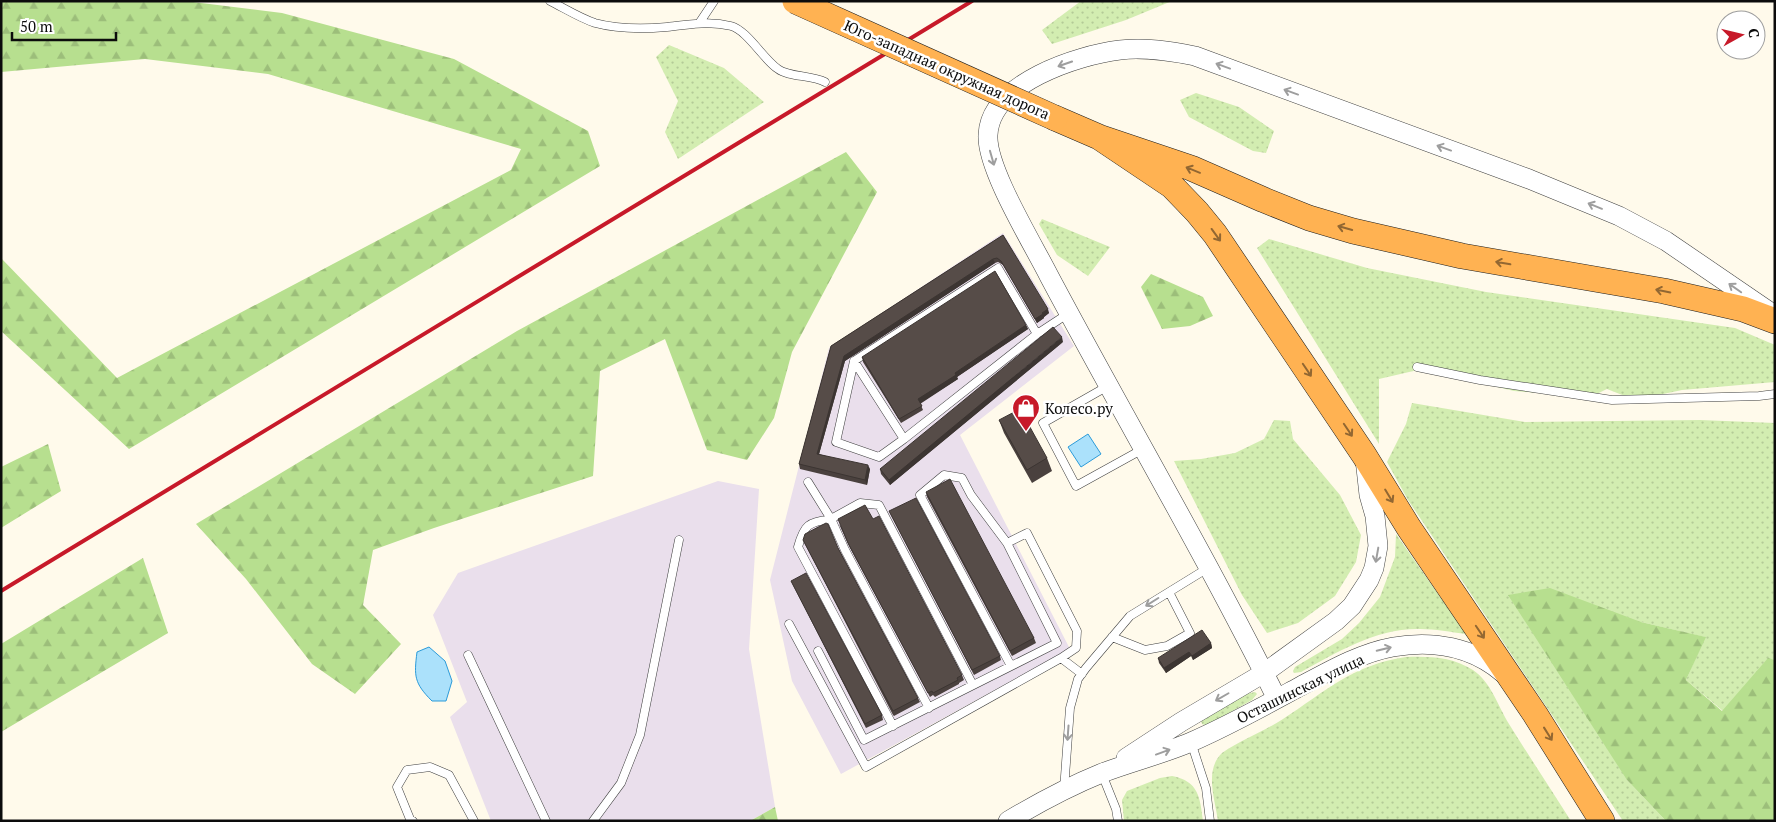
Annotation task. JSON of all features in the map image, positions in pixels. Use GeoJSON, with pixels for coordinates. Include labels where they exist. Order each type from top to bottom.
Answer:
{"type":"FeatureCollection","features":[{"type":"Feature","properties":{"kind":"highway","name":"Юго-западная окружная дорога"},"geometry":{"type":"LineString","coordinates":[[795,1],[1099,136]]}},
{"type":"Feature","properties":{"kind":"highway"},"geometry":{"type":"LineString","coordinates":[[1099,136],[1191,168],[1300,214],[1353,231],[1462,256],[1673,293],[1743,309],[1775,321]]}},
{"type":"Feature","properties":{"kind":"highway"},"geometry":{"type":"LineString","coordinates":[[1099,136],[1172,186],[1220,240],[1364,455],[1408,528],[1521,693],[1602,821]]}},
{"type":"Feature","properties":{"kind":"street"},"geometry":{"type":"LineString","coordinates":[[1277,699],[1069,313],[993,165],[988,135],[991,122],[1002,102],[1020,87],[1056,66],[1078,59],[1121,50],[1169,51],[1195,56],[1529,179],[1619,216],[1666,241],[1775,316]]}},
{"type":"Feature","properties":{"kind":"street","name":"Осташинская улица"},"geometry":{"type":"LineString","coordinates":[[1102,774],[1181,722],[1264,673],[1336,621],[1352,606],[1369,580],[1374,568],[1378,546],[1375,516],[1369,495],[1364,455]]}},
{"type":"Feature","properties":{"kind":"street","name":"Осташинская улица"},"geometry":{"type":"LineString","coordinates":[[1008,821],[1031,811],[1064,791],[1102,774],[1191,742],[1332,670],[1376,651],[1392,647],[1424,644],[1469,652],[1483,659],[1507,676],[1521,693]]}},
{"type":"Feature","properties":{"kind":"street"},"geometry":{"type":"LineString","coordinates":[[1181,722],[1191,742]]}},
{"type":"Feature","properties":{"kind":"lane"},"geometry":{"type":"LineString","coordinates":[[550,1],[594,22],[632,28],[668,27],[700,22],[733,26],[756,45],[769,62],[780,71],[818,78],[825,82]]}},
{"type":"Feature","properties":{"kind":"lane"},"geometry":{"type":"LineString","coordinates":[[700,22],[714,1]]}},
{"type":"Feature","properties":{"kind":"lane"},"geometry":{"type":"LineString","coordinates":[[1037,334],[998,268],[854,361],[836,442],[879,457],[1037,334],[1069,313]]}},
{"type":"Feature","properties":{"kind":"lane"},"geometry":{"type":"LineString","coordinates":[[854,361],[904,439]]}},
{"type":"Feature","properties":{"kind":"lane"},"geometry":{"type":"LineString","coordinates":[[1417,367],[1480,380],[1612,400],[1775,394]]}},
{"type":"Feature","properties":{"kind":"lane"},"geometry":{"type":"LineString","coordinates":[[1108,386],[1043,423],[1076,486],[1143,449]]}},
{"type":"Feature","properties":{"kind":"lane"},"geometry":{"type":"LineString","coordinates":[[818,651],[864,740],[1057,643],[1007,543],[971,495],[962,478],[944,475],[920,494],[1011,666]]}},
{"type":"Feature","properties":{"kind":"lane"},"geometry":{"type":"LineString","coordinates":[[808,482],[831,519],[845,550],[930,708]]}},
{"type":"Feature","properties":{"kind":"lane"},"geometry":{"type":"LineString","coordinates":[[893,726],[798,548],[802,534],[814,522],[831,519],[860,503],[879,505],[973,685]]}},
{"type":"Feature","properties":{"kind":"lane"},"geometry":{"type":"LineString","coordinates":[[789,624],[866,767],[1076,648],[1077,631],[1027,533],[1007,543]]}},
{"type":"Feature","properties":{"kind":"lane"},"geometry":{"type":"LineString","coordinates":[[593,821],[621,783],[640,735],[679,540]]}},
{"type":"Feature","properties":{"kind":"lane"},"geometry":{"type":"LineString","coordinates":[[1064,791],[1070,708],[1074,692],[1082,674],[1130,616],[1208,568]]}},
{"type":"Feature","properties":{"kind":"lane"},"geometry":{"type":"LineString","coordinates":[[1112,637],[1145,650],[1167,646],[1190,633],[1169,592]]}},
{"type":"Feature","properties":{"kind":"lane"},"geometry":{"type":"LineString","coordinates":[[468,654],[546,821]]}},
{"type":"Feature","properties":{"kind":"lane"},"geometry":{"type":"LineString","coordinates":[[1061,658],[1082,674]]}},
{"type":"Feature","properties":{"kind":"lane"},"geometry":{"type":"LineString","coordinates":[[1191,742],[1206,788],[1210,821]]}},
{"type":"Feature","properties":{"kind":"lane"},"geometry":{"type":"LineString","coordinates":[[413,821],[410,819],[397,787],[407,770],[430,767],[449,775],[474,821]]}},
{"type":"Feature","properties":{"kind":"lane"},"geometry":{"type":"LineString","coordinates":[[1102,774],[1112,798],[1118,821]]}},
{"type":"Feature","properties":{"kind":"shaded area"},"geometry":{"type":"Polygon","coordinates":[[[1003,233],[1074,346],[960,435],[1070,649],[841,774],[792,681],[770,580],[829,348],[1003,233]]]}},
{"type":"Feature","properties":{"kind":"shaded area"},"geometry":{"type":"Polygon","coordinates":[[[718,481],[759,489],[749,649],[775,807],[750,821],[491,821],[450,717],[467,702],[433,615],[458,573],[718,481]]]}},
{"type":"Feature","properties":{"kind":"green space"},"geometry":{"type":"Polygon","coordinates":[[[1,1],[185,1],[282,13],[454,59],[588,131],[600,166],[129,449],[1,331],[1,258],[117,378],[511,170],[521,149],[268,74],[145,59],[1,72],[1,1]]]}},
{"type":"Feature","properties":{"kind":"green space"},"geometry":{"type":"Polygon","coordinates":[[[1081,1],[1172,1],[1126,20],[1052,44],[1042,30],[1081,1]]]}},
{"type":"Feature","properties":{"kind":"green space"},"geometry":{"type":"Polygon","coordinates":[[[669,45],[724,68],[764,102],[678,159],[665,132],[678,101],[656,57],[669,45]]]}},
{"type":"Feature","properties":{"kind":"green space"},"geometry":{"type":"Polygon","coordinates":[[[1196,93],[1239,107],[1274,131],[1266,153],[1253,151],[1189,117],[1180,100],[1196,93]]]}},
{"type":"Feature","properties":{"kind":"green space"},"geometry":{"type":"Polygon","coordinates":[[[846,152],[877,192],[792,352],[774,418],[747,460],[707,450],[665,339],[600,371],[593,476],[373,550],[363,605],[401,644],[355,694],[312,664],[246,579],[196,524],[517,331],[846,152]]]}},
{"type":"Feature","properties":{"kind":"green space"},"geometry":{"type":"Polygon","coordinates":[[[1042,219],[1110,247],[1088,276],[1057,255],[1039,224],[1042,219]]]}},
{"type":"Feature","properties":{"kind":"green space"},"geometry":{"type":"Polygon","coordinates":[[[1269,239],[1367,268],[1486,292],[1735,328],[1775,345],[1775,382],[1682,390],[1635,400],[1607,389],[1590,397],[1514,391],[1422,369],[1379,379],[1379,444],[1257,248],[1269,239]]]}},
{"type":"Feature","properties":{"kind":"green space"},"geometry":{"type":"Polygon","coordinates":[[[1151,274],[1203,297],[1213,316],[1190,326],[1162,329],[1141,287],[1151,274]]]}},
{"type":"Feature","properties":{"kind":"green space"},"geometry":{"type":"Polygon","coordinates":[[[1412,403],[1525,422],[1700,420],[1775,423],[1775,660],[1768,659],[1723,711],[1686,680],[1705,637],[1641,622],[1627,780],[1666,821],[1623,821],[1408,500],[1387,462],[1406,424],[1412,403]]]}},
{"type":"Feature","properties":{"kind":"green space"},"geometry":{"type":"Polygon","coordinates":[[[1274,420],[1290,421],[1293,439],[1340,495],[1361,535],[1356,562],[1335,596],[1298,623],[1267,633],[1242,595],[1174,461],[1201,459],[1235,453],[1264,439],[1274,420]]]}},
{"type":"Feature","properties":{"kind":"green space"},"geometry":{"type":"Polygon","coordinates":[[[48,444],[61,491],[1,528],[1,467],[48,444]]]}},
{"type":"Feature","properties":{"kind":"green space"},"geometry":{"type":"Polygon","coordinates":[[[1396,534],[1466,634],[1420,629],[1388,632],[1358,643],[1301,672],[1294,673],[1295,667],[1342,639],[1359,623],[1380,597],[1395,557],[1396,534]]]}},
{"type":"Feature","properties":{"kind":"green space"},"geometry":{"type":"Polygon","coordinates":[[[143,558],[168,633],[1,732],[1,644],[143,558]]]}},
{"type":"Feature","properties":{"kind":"green space"},"geometry":{"type":"Polygon","coordinates":[[[1550,588],[1641,622],[1706,637],[1686,680],[1722,711],[1768,658],[1775,660],[1775,821],[1666,821],[1627,780],[1508,595],[1550,588]]]}},
{"type":"Feature","properties":{"kind":"green space"},"geometry":{"type":"Polygon","coordinates":[[[1406,657],[1432,657],[1449,660],[1473,670],[1479,675],[1485,681],[1509,724],[1571,821],[1218,821],[1213,795],[1212,776],[1213,768],[1222,753],[1275,724],[1340,680],[1370,666],[1406,657]]]}},
{"type":"Feature","properties":{"kind":"green space"},"geometry":{"type":"Polygon","coordinates":[[[1255,692],[1257,694],[1252,700],[1211,723],[1202,724],[1201,720],[1246,694],[1255,692]]]}},
{"type":"Feature","properties":{"kind":"green space"},"geometry":{"type":"Polygon","coordinates":[[[1172,776],[1181,778],[1193,786],[1201,805],[1203,821],[1124,821],[1122,800],[1127,791],[1160,778],[1172,776]]]}},
{"type":"Feature","properties":{"kind":"green space"},"geometry":{"type":"Polygon","coordinates":[[[775,807],[778,821],[750,821],[775,807]]]}},
{"type":"Feature","properties":{"kind":"water"},"geometry":{"type":"Polygon","coordinates":[[[1088,434],[1101,454],[1081,467],[1068,447],[1088,434]]]}},
{"type":"Feature","properties":{"kind":"water"},"geometry":{"type":"Polygon","coordinates":[[[429,647],[445,661],[452,681],[446,701],[432,701],[422,689],[417,679],[417,652],[429,647]]]}},
{"type":"Feature","properties":{"kind":"building"},"geometry":{"type":"Polygon","coordinates":[[[1003,235],[1048,309],[1035,319],[1001,261],[997,258],[993,259],[844,356],[817,454],[868,465],[865,480],[799,464],[831,346],[1003,235]]]}},
{"type":"Feature","properties":{"kind":"building"},"geometry":{"type":"Polygon","coordinates":[[[995,271],[1026,325],[955,373],[956,375],[918,399],[922,406],[899,419],[862,357],[995,271]]]}},
{"type":"Feature","properties":{"kind":"building"},"geometry":{"type":"Polygon","coordinates":[[[1053,327],[1062,337],[889,480],[880,469],[1053,327]]]}},
{"type":"Feature","properties":{"kind":"building"},"geometry":{"type":"Polygon","coordinates":[[[1020,409],[1047,458],[1027,470],[999,420],[1020,409]]]}},
{"type":"Feature","properties":{"kind":"building"},"geometry":{"type":"Polygon","coordinates":[[[950,479],[1034,638],[1010,651],[926,492],[950,479]]]}},
{"type":"Feature","properties":{"kind":"building"},"geometry":{"type":"Polygon","coordinates":[[[916,498],[1000,656],[972,670],[889,511],[916,498]]]}},
{"type":"Feature","properties":{"kind":"building"},"geometry":{"type":"Polygon","coordinates":[[[865,505],[873,519],[879,516],[962,675],[957,678],[958,680],[933,693],[932,691],[928,693],[848,543],[838,519],[865,505]]]}},
{"type":"Feature","properties":{"kind":"building"},"geometry":{"type":"Polygon","coordinates":[[[826,523],[918,698],[893,711],[803,540],[805,534],[826,523]]]}},
{"type":"Feature","properties":{"kind":"building"},"geometry":{"type":"Polygon","coordinates":[[[806,573],[882,715],[865,724],[791,581],[806,573]]]}},
{"type":"Feature","properties":{"kind":"building"},"geometry":{"type":"Polygon","coordinates":[[[1202,630],[1211,643],[1192,656],[1189,652],[1164,668],[1158,658],[1202,630]]]}},
{"type":"Feature","properties":{"kind":"railway"},"geometry":{"type":"LineString","coordinates":[[1,591],[972,1]]}},
{"type":"Feature","properties":{"kind":"place","name":"Колесо.ру"},"geometry":{"type":"Point","coordinates":[1026,432]}}]}
